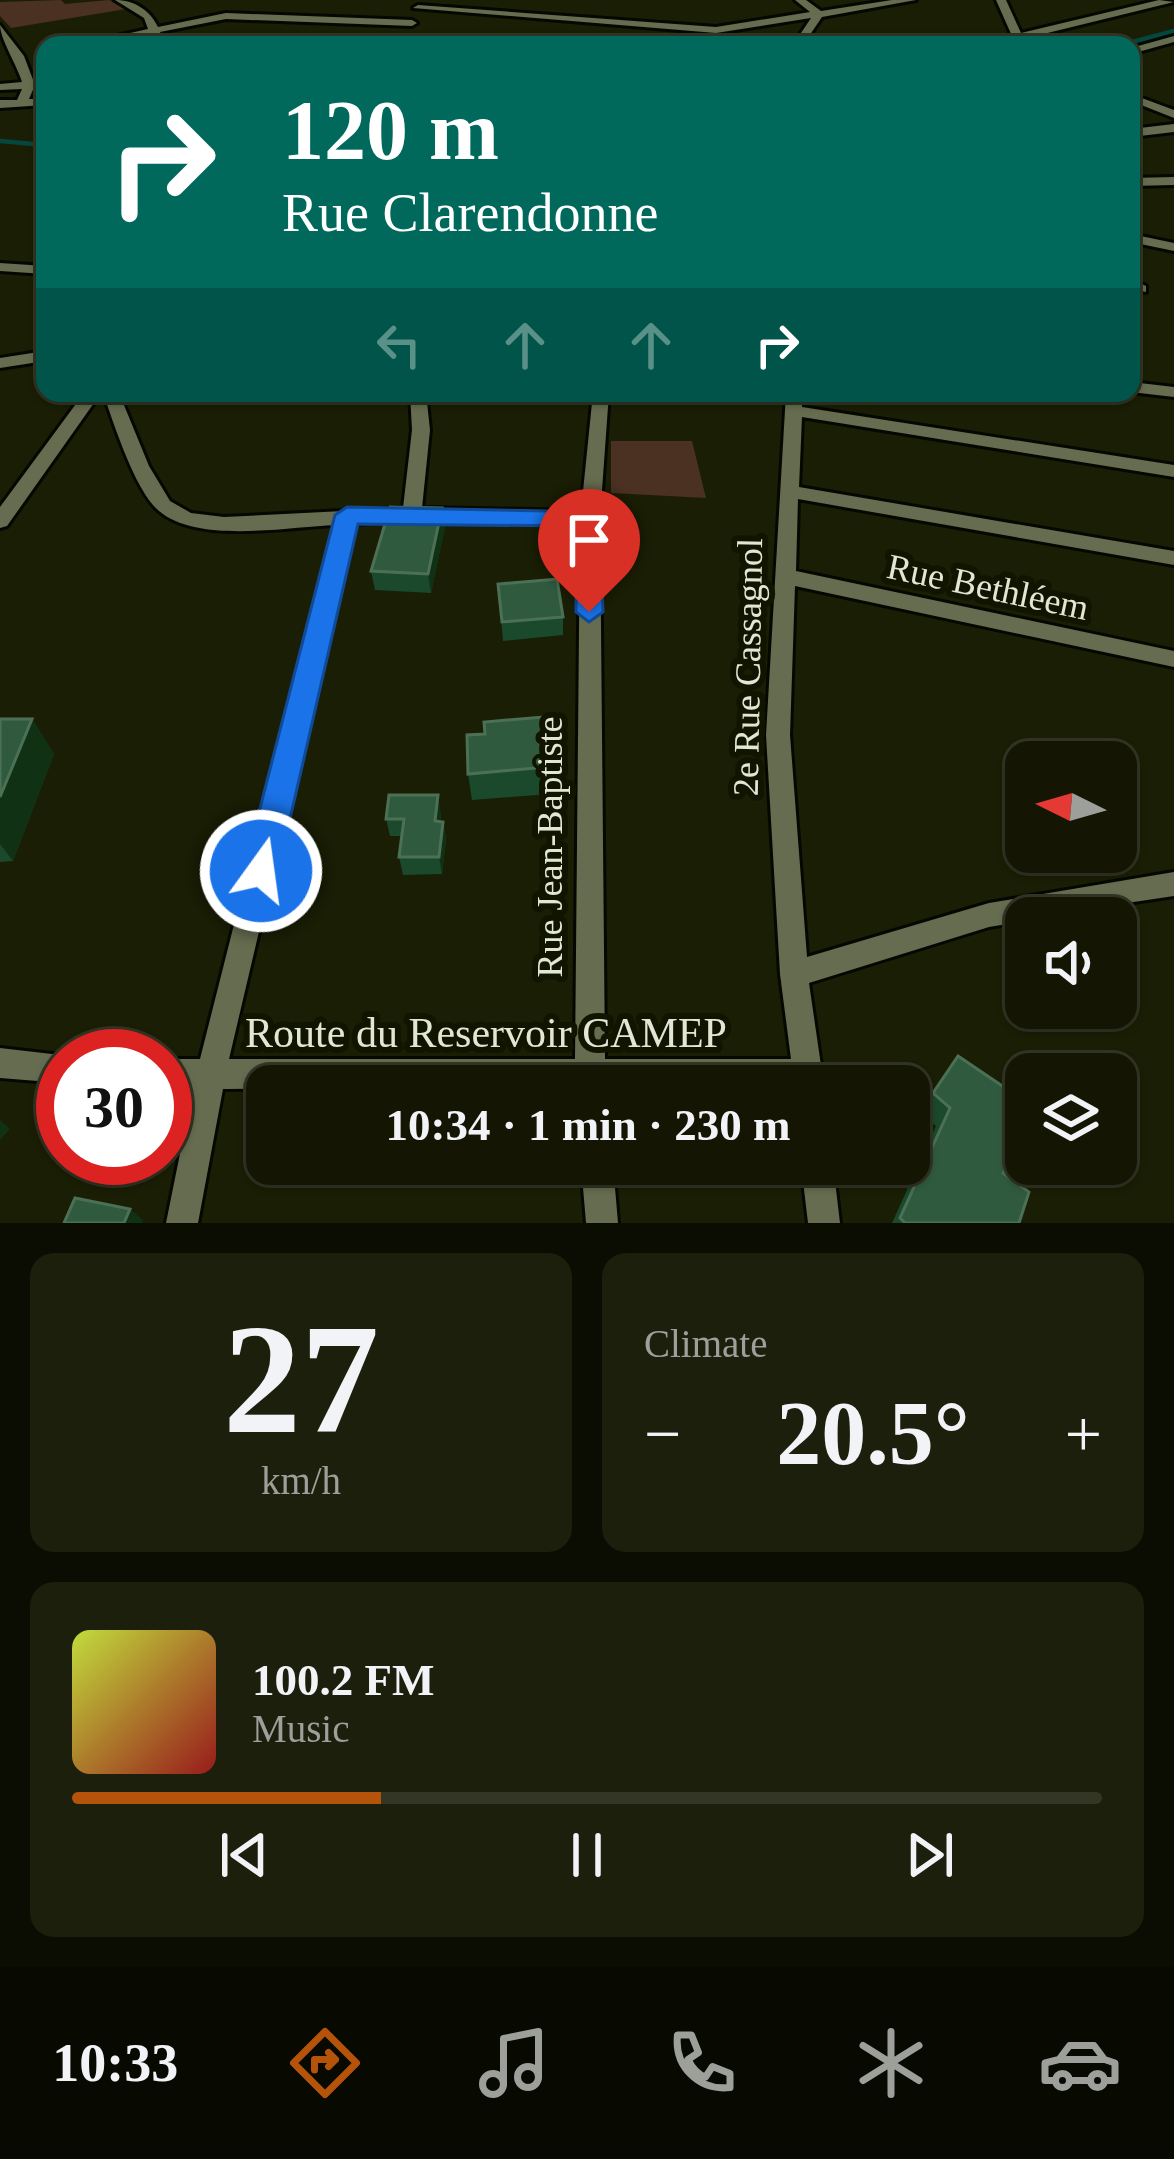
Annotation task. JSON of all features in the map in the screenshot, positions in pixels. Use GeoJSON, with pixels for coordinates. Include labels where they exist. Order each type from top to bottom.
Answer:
{"type":"FeatureCollection","features":[{"type":"Feature","properties":{"kind":"street"},"geometry":{"type":"LineString","coordinates":[[119,0],[148,16],[156,36]]}},
{"type":"Feature","properties":{"kind":"street"},"geometry":{"type":"LineString","coordinates":[[800,0],[819,14]]}},
{"type":"Feature","properties":{"kind":"street"},"geometry":{"type":"LineString","coordinates":[[409,36],[418,4],[716,29],[911,0]]}},
{"type":"Feature","properties":{"kind":"street"},"geometry":{"type":"LineString","coordinates":[[1001,0],[1018,36]]}},
{"type":"Feature","properties":{"kind":"street"},"geometry":{"type":"LineString","coordinates":[[1022,36],[1171,0]]}},
{"type":"Feature","properties":{"kind":"street"},"geometry":{"type":"LineString","coordinates":[[804,36],[819,14]]}},
{"type":"Feature","properties":{"kind":"street"},"geometry":{"type":"LineString","coordinates":[[163,36],[202,15],[412,23]]}},
{"type":"Feature","properties":{"kind":"street"},"geometry":{"type":"LineString","coordinates":[[559,18],[560,32]]}},
{"type":"Feature","properties":{"kind":"street"},"geometry":{"type":"LineString","coordinates":[[0,28],[26,54],[29,85],[21,104]]}},
{"type":"Feature","properties":{"kind":"street"},"geometry":{"type":"LineString","coordinates":[[1140,49],[1172,40]]}},
{"type":"Feature","properties":{"kind":"street"},"geometry":{"type":"LineString","coordinates":[[0,87],[29,85]]}},
{"type":"Feature","properties":{"kind":"street"},"geometry":{"type":"LineString","coordinates":[[1140,101],[1174,114]]}},
{"type":"Feature","properties":{"kind":"street"},"geometry":{"type":"LineString","coordinates":[[0,104],[36,103]]}},
{"type":"Feature","properties":{"kind":"street"},"geometry":{"type":"LineString","coordinates":[[1140,132],[1174,128]]}},
{"type":"Feature","properties":{"kind":"street"},"geometry":{"type":"LineString","coordinates":[[1140,182],[1174,181]]}},
{"type":"Feature","properties":{"kind":"street"},"geometry":{"type":"LineString","coordinates":[[1140,240],[1172,245]]}},
{"type":"Feature","properties":{"kind":"street"},"geometry":{"type":"LineString","coordinates":[[0,268],[36,270]]}},
{"type":"Feature","properties":{"kind":"street"},"geometry":{"type":"LineString","coordinates":[[0,363],[36,357]]}},
{"type":"Feature","properties":{"kind":"street"},"geometry":{"type":"LineString","coordinates":[[1140,388],[1174,392]]}},
{"type":"Feature","properties":{"kind":"street"},"geometry":{"type":"LineString","coordinates":[[0,521],[86,402]]}},
{"type":"Feature","properties":{"kind":"street"},"geometry":{"type":"LineString","coordinates":[[115,402],[140,466],[163,505],[186,519],[224,524],[347,515],[590,518]]}},
{"type":"Feature","properties":{"kind":"street"},"geometry":{"type":"LineString","coordinates":[[412,514],[422,430],[419,402]]}},
{"type":"Feature","properties":{"kind":"street","name":"Rue Jean-Baptiste"},"geometry":{"type":"LineString","coordinates":[[589,1065],[590,518],[601,402]]}},
{"type":"Feature","properties":{"kind":"street"},"geometry":{"type":"LineString","coordinates":[[794,402],[1174,471]]}},
{"type":"Feature","properties":{"kind":"street","name":"2e Rue Cassagnol"},"geometry":{"type":"LineString","coordinates":[[794,402],[778,735],[794,974],[806,1065]]}},
{"type":"Feature","properties":{"kind":"street"},"geometry":{"type":"LineString","coordinates":[[792,492],[1174,559]]}},
{"type":"Feature","properties":{"kind":"street"},"geometry":{"type":"LineString","coordinates":[[182,1223],[210,1077],[347,515]]}},
{"type":"Feature","properties":{"kind":"street","name":"Rue Bethléem"},"geometry":{"type":"LineString","coordinates":[[788,577],[1174,659]]}},
{"type":"Feature","properties":{"kind":"street"},"geometry":{"type":"LineString","coordinates":[[794,974],[989,915],[1174,884]]}},
{"type":"Feature","properties":{"kind":"street"},"geometry":{"type":"LineString","coordinates":[[0,1063],[36,1066]]}},
{"type":"Feature","properties":{"kind":"street","name":"Route du Reservoir CAMEP"},"geometry":{"type":"LineString","coordinates":[[192,1076],[246,1077]]}},
{"type":"Feature","properties":{"kind":"street"},"geometry":{"type":"LineString","coordinates":[[598,1185],[602,1223]]}},
{"type":"Feature","properties":{"kind":"street"},"geometry":{"type":"LineString","coordinates":[[820,1185],[824,1223]]}},
{"type":"Feature","properties":{"kind":"shaded area"},"geometry":{"type":"Polygon","coordinates":[[[61,0],[65,4],[109,0],[126,9],[11,28],[0,16],[0,2],[61,0]]]}},
{"type":"Feature","properties":{"kind":"shaded area"},"geometry":{"type":"Polygon","coordinates":[[[611,441],[692,441],[706,498],[611,493],[611,441]]]}},
{"type":"Feature","properties":{"kind":"building"},"geometry":{"type":"Polygon","coordinates":[[[390,507],[442,508],[428,574],[371,571],[390,507]]]}},
{"type":"Feature","properties":{"kind":"building"},"geometry":{"type":"Polygon","coordinates":[[[557,579],[563,617],[502,622],[498,584],[557,579]]]}},
{"type":"Feature","properties":{"kind":"building"},"geometry":{"type":"Polygon","coordinates":[[[543,717],[548,767],[468,774],[467,735],[485,734],[484,722],[543,717]]]}},
{"type":"Feature","properties":{"kind":"building"},"geometry":{"type":"Polygon","coordinates":[[[0,719],[32,719],[0,797],[0,719]]]}},
{"type":"Feature","properties":{"kind":"building"},"geometry":{"type":"Polygon","coordinates":[[[389,795],[438,795],[435,821],[443,822],[439,857],[399,857],[404,819],[386,819],[389,795]]]}},
{"type":"Feature","properties":{"kind":"building"},"geometry":{"type":"Polygon","coordinates":[[[958,1056],[1005,1088],[1005,1185],[1019,1185],[1029,1192],[1019,1223],[905,1223],[900,1218],[915,1185],[930,1185],[930,1152],[950,1108],[933,1093],[958,1056]]]}},
{"type":"Feature","properties":{"kind":"building"},"geometry":{"type":"Polygon","coordinates":[[[75,1198],[130,1209],[124,1223],[64,1223],[75,1198]]]}},
{"type":"Feature","properties":{"kind":"waterway"},"geometry":{"type":"LineString","coordinates":[[1140,40],[1174,31]]}},
{"type":"Feature","properties":{"kind":"waterway"},"geometry":{"type":"LineString","coordinates":[[0,141],[36,144]]}},
{"type":"Feature","properties":{"kind":"route"},"geometry":{"type":"LineString","coordinates":[[261,871],[347,515],[590,518],[589,612]]}}]}
